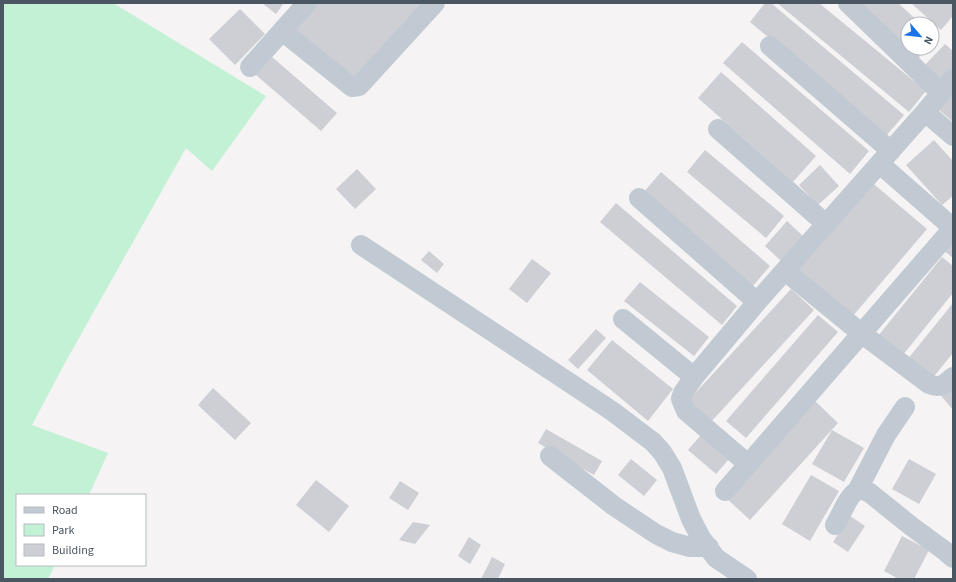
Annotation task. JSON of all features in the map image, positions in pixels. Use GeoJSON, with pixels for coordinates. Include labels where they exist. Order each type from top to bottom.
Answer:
{"type":"FeatureCollection","features":[{"type":"Feature","properties":{"kind":"street"},"geometry":{"type":"LineString","coordinates":[[250,67],[307,3]]}},
{"type":"Feature","properties":{"kind":"street"},"geometry":{"type":"LineString","coordinates":[[282,31],[352,87],[355,87],[359,86],[435,3]]}},
{"type":"Feature","properties":{"kind":"street"},"geometry":{"type":"LineString","coordinates":[[748,464],[686,410],[681,399],[683,393],[694,376],[757,302],[947,86],[848,3]]}},
{"type":"Feature","properties":{"kind":"street"},"geometry":{"type":"LineString","coordinates":[[725,491],[953,228],[886,157],[770,46]]}},
{"type":"Feature","properties":{"kind":"street"},"geometry":{"type":"LineString","coordinates":[[925,112],[953,136]]}},
{"type":"Feature","properties":{"kind":"street"},"geometry":{"type":"LineString","coordinates":[[718,129],[826,224]]}},
{"type":"Feature","properties":{"kind":"street"},"geometry":{"type":"LineString","coordinates":[[639,198],[757,302]]}},
{"type":"Feature","properties":{"kind":"street"},"geometry":{"type":"LineString","coordinates":[[361,245],[462,310],[612,411],[653,442],[662,452],[672,468],[691,519],[701,538],[716,558],[747,579]]}},
{"type":"Feature","properties":{"kind":"street"},"geometry":{"type":"LineString","coordinates":[[785,271],[861,333],[930,384],[936,386],[944,384],[953,377]]}},
{"type":"Feature","properties":{"kind":"street"},"geometry":{"type":"LineString","coordinates":[[623,319],[694,376]]}},
{"type":"Feature","properties":{"kind":"street"},"geometry":{"type":"LineString","coordinates":[[835,524],[851,496],[857,491],[886,435],[905,408]]}},
{"type":"Feature","properties":{"kind":"street"},"geometry":{"type":"LineString","coordinates":[[550,456],[614,506],[656,534],[672,542],[690,547],[708,547]]}},
{"type":"Feature","properties":{"kind":"street"},"geometry":{"type":"LineString","coordinates":[[857,491],[865,491],[870,493],[911,526],[940,546],[953,558]]}},
{"type":"Feature","properties":{"kind":"green space"},"geometry":{"type":"Polygon","coordinates":[[[3,3],[113,3],[266,96],[212,171],[186,148],[66,361],[32,425],[108,453],[89,494],[16,494],[16,566],[54,566],[48,579],[3,579],[3,3]]]}},
{"type":"Feature","properties":{"kind":"building"},"geometry":{"type":"Polygon","coordinates":[[[262,3],[282,3],[283,4],[276,14],[262,3]]]}},
{"type":"Feature","properties":{"kind":"building"},"geometry":{"type":"Polygon","coordinates":[[[314,3],[424,3],[352,83],[291,28],[314,3]]]}},
{"type":"Feature","properties":{"kind":"building"},"geometry":{"type":"Polygon","coordinates":[[[765,3],[771,3],[904,115],[886,136],[750,22],[765,3]]]}},
{"type":"Feature","properties":{"kind":"building"},"geometry":{"type":"Polygon","coordinates":[[[777,3],[819,3],[926,91],[909,112],[777,3]]]}},
{"type":"Feature","properties":{"kind":"building"},"geometry":{"type":"Polygon","coordinates":[[[852,3],[898,3],[912,16],[900,16],[900,46],[852,3]]]}},
{"type":"Feature","properties":{"kind":"building"},"geometry":{"type":"Polygon","coordinates":[[[911,3],[953,3],[953,16],[941,30],[940,16],[925,16],[911,3]]]}},
{"type":"Feature","properties":{"kind":"building"},"geometry":{"type":"Polygon","coordinates":[[[240,9],[265,34],[235,65],[209,39],[240,9]]]}},
{"type":"Feature","properties":{"kind":"building"},"geometry":{"type":"Polygon","coordinates":[[[742,42],[869,151],[850,174],[723,63],[742,42]]]}},
{"type":"Feature","properties":{"kind":"building"},"geometry":{"type":"Polygon","coordinates":[[[945,44],[953,51],[953,68],[938,84],[922,68],[934,56],[940,56],[940,49],[945,44]]]}},
{"type":"Feature","properties":{"kind":"building"},"geometry":{"type":"Polygon","coordinates":[[[910,56],[920,56],[916,61],[910,56]]]}},
{"type":"Feature","properties":{"kind":"building"},"geometry":{"type":"Polygon","coordinates":[[[272,57],[337,113],[321,131],[256,75],[272,57]]]}},
{"type":"Feature","properties":{"kind":"building"},"geometry":{"type":"Polygon","coordinates":[[[721,72],[816,156],[793,182],[698,98],[721,72]]]}},
{"type":"Feature","properties":{"kind":"building"},"geometry":{"type":"Polygon","coordinates":[[[953,91],[953,122],[938,109],[953,91]]]}},
{"type":"Feature","properties":{"kind":"building"},"geometry":{"type":"Polygon","coordinates":[[[934,140],[953,161],[953,196],[942,205],[906,165],[934,140]]]}},
{"type":"Feature","properties":{"kind":"building"},"geometry":{"type":"Polygon","coordinates":[[[705,150],[784,216],[766,238],[687,172],[705,150]]]}},
{"type":"Feature","properties":{"kind":"building"},"geometry":{"type":"Polygon","coordinates":[[[820,165],[839,186],[818,205],[799,185],[820,165]]]}},
{"type":"Feature","properties":{"kind":"building"},"geometry":{"type":"Polygon","coordinates":[[[357,169],[376,189],[355,209],[336,189],[357,169]]]}},
{"type":"Feature","properties":{"kind":"building"},"geometry":{"type":"Polygon","coordinates":[[[661,172],[770,266],[752,287],[643,193],[661,172]]]}},
{"type":"Feature","properties":{"kind":"building"},"geometry":{"type":"Polygon","coordinates":[[[869,180],[927,229],[852,317],[794,268],[869,180]]]}},
{"type":"Feature","properties":{"kind":"building"},"geometry":{"type":"Polygon","coordinates":[[[616,203],[737,306],[722,325],[600,222],[616,203]]]}},
{"type":"Feature","properties":{"kind":"building"},"geometry":{"type":"Polygon","coordinates":[[[787,221],[803,236],[781,261],[765,246],[787,221]]]}},
{"type":"Feature","properties":{"kind":"building"},"geometry":{"type":"Polygon","coordinates":[[[953,239],[953,258],[943,250],[953,239]]]}},
{"type":"Feature","properties":{"kind":"building"},"geometry":{"type":"Polygon","coordinates":[[[429,251],[444,264],[437,273],[421,260],[429,251]]]}},
{"type":"Feature","properties":{"kind":"building"},"geometry":{"type":"Polygon","coordinates":[[[942,257],[953,266],[953,293],[902,356],[878,336],[942,257]]]}},
{"type":"Feature","properties":{"kind":"building"},"geometry":{"type":"Polygon","coordinates":[[[532,259],[551,273],[527,303],[509,289],[532,259]]]}},
{"type":"Feature","properties":{"kind":"building"},"geometry":{"type":"Polygon","coordinates":[[[640,282],[709,337],[694,356],[624,301],[640,282]]]}},
{"type":"Feature","properties":{"kind":"building"},"geometry":{"type":"Polygon","coordinates":[[[791,289],[814,310],[710,423],[687,402],[791,289]]]}},
{"type":"Feature","properties":{"kind":"building"},"geometry":{"type":"Polygon","coordinates":[[[953,303],[953,353],[931,380],[907,360],[953,303]]]}},
{"type":"Feature","properties":{"kind":"building"},"geometry":{"type":"Polygon","coordinates":[[[818,315],[838,332],[746,438],[726,421],[818,315]]]}},
{"type":"Feature","properties":{"kind":"building"},"geometry":{"type":"Polygon","coordinates":[[[596,329],[606,338],[578,369],[568,360],[596,329]]]}},
{"type":"Feature","properties":{"kind":"building"},"geometry":{"type":"Polygon","coordinates":[[[612,340],[673,389],[648,421],[587,370],[612,340]]]}},
{"type":"Feature","properties":{"kind":"building"},"geometry":{"type":"Polygon","coordinates":[[[953,380],[953,410],[938,392],[953,380]]]}},
{"type":"Feature","properties":{"kind":"building"},"geometry":{"type":"Polygon","coordinates":[[[213,388],[251,423],[235,440],[198,405],[213,388]]]}},
{"type":"Feature","properties":{"kind":"building"},"geometry":{"type":"Polygon","coordinates":[[[815,401],[838,423],[750,520],[726,498],[815,401]]]}},
{"type":"Feature","properties":{"kind":"building"},"geometry":{"type":"Polygon","coordinates":[[[546,429],[602,461],[594,475],[538,443],[546,429]]]}},
{"type":"Feature","properties":{"kind":"building"},"geometry":{"type":"Polygon","coordinates":[[[832,430],[864,448],[844,482],[812,464],[832,430]]]}},
{"type":"Feature","properties":{"kind":"building"},"geometry":{"type":"Polygon","coordinates":[[[701,435],[729,459],[716,474],[688,450],[701,435]]]}},
{"type":"Feature","properties":{"kind":"building"},"geometry":{"type":"Polygon","coordinates":[[[631,459],[657,480],[644,496],[618,475],[631,459]]]}},
{"type":"Feature","properties":{"kind":"building"},"geometry":{"type":"Polygon","coordinates":[[[909,459],[936,474],[919,504],[892,489],[909,459]]]}},
{"type":"Feature","properties":{"kind":"building"},"geometry":{"type":"Polygon","coordinates":[[[811,475],[839,491],[810,541],[782,524],[811,475]]]}},
{"type":"Feature","properties":{"kind":"building"},"geometry":{"type":"Polygon","coordinates":[[[316,480],[349,506],[329,532],[296,505],[316,480]]]}},
{"type":"Feature","properties":{"kind":"building"},"geometry":{"type":"Polygon","coordinates":[[[400,481],[419,493],[408,510],[389,498],[400,481]]]}},
{"type":"Feature","properties":{"kind":"building"},"geometry":{"type":"Polygon","coordinates":[[[850,516],[865,526],[848,552],[833,542],[850,516]]]}},
{"type":"Feature","properties":{"kind":"building"},"geometry":{"type":"Polygon","coordinates":[[[413,522],[430,525],[415,544],[399,540],[413,522]]]}},
{"type":"Feature","properties":{"kind":"building"},"geometry":{"type":"Polygon","coordinates":[[[902,536],[929,550],[914,579],[899,579],[884,571],[902,536]]]}},
{"type":"Feature","properties":{"kind":"building"},"geometry":{"type":"Polygon","coordinates":[[[469,537],[481,545],[470,564],[458,556],[469,537]]]}},
{"type":"Feature","properties":{"kind":"building"},"geometry":{"type":"Polygon","coordinates":[[[492,557],[505,564],[498,579],[481,579],[492,557]]]}}]}
